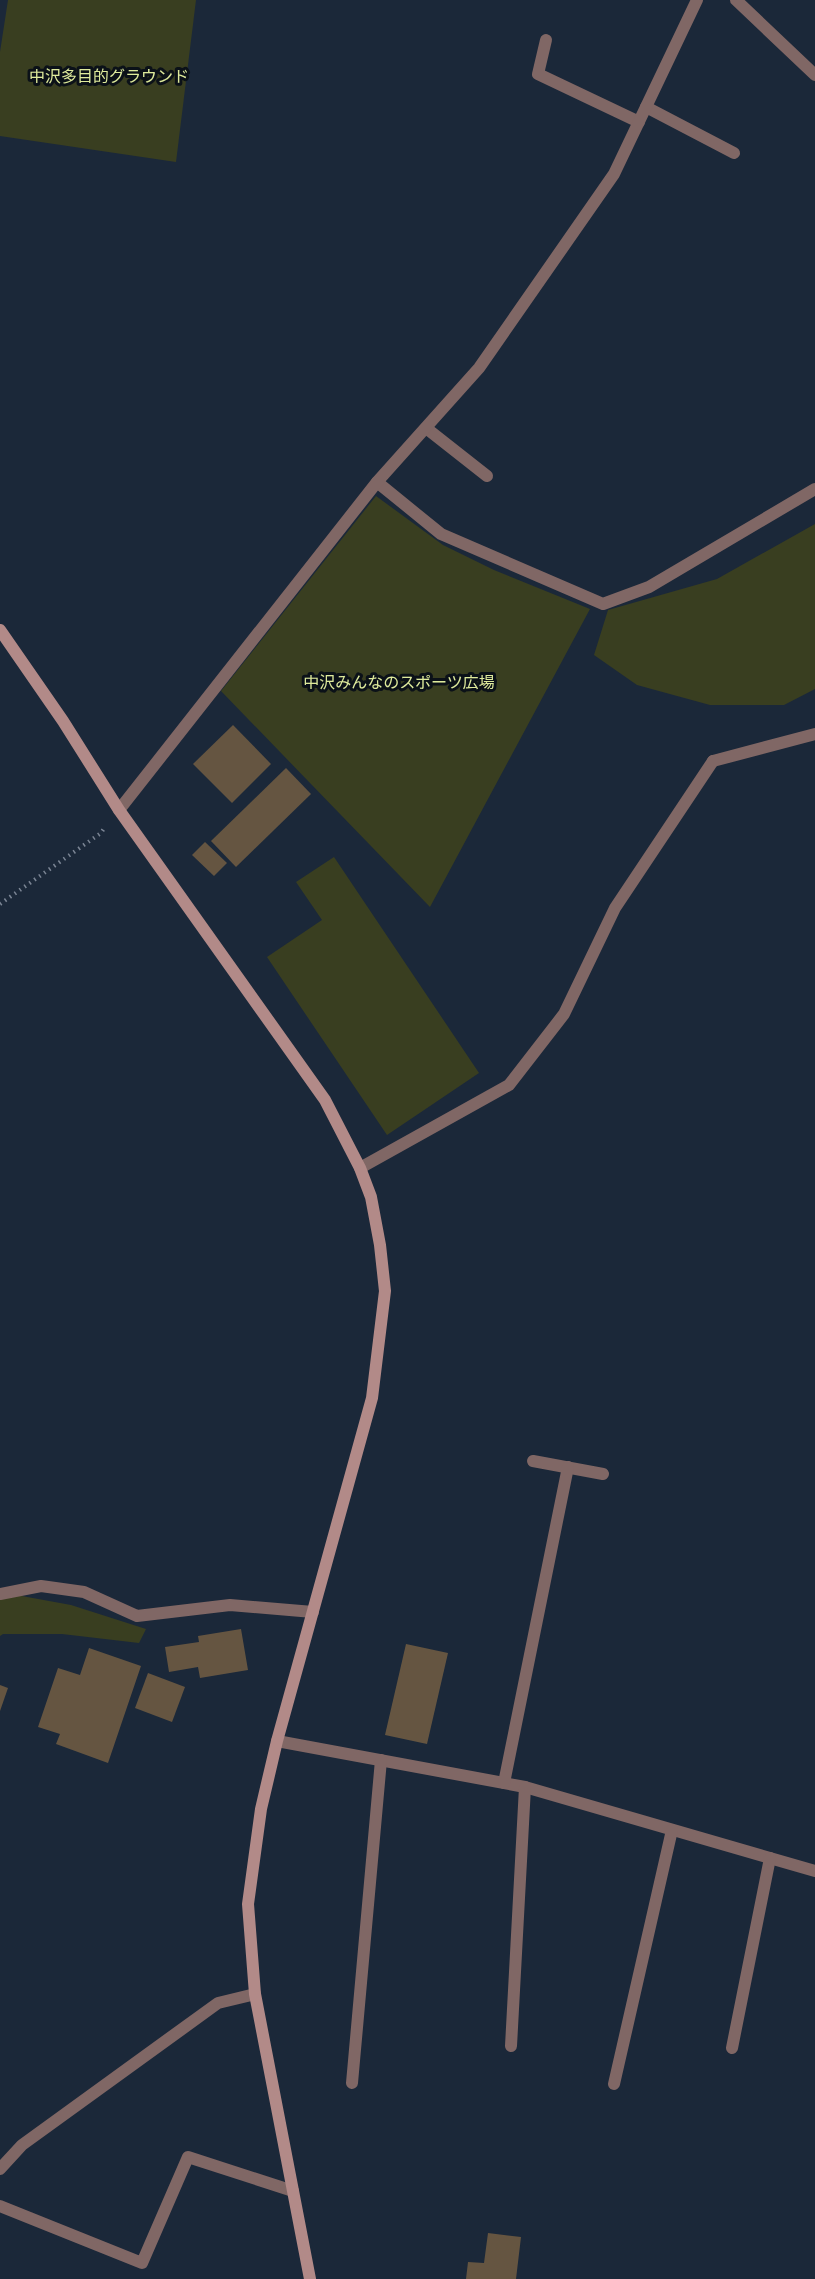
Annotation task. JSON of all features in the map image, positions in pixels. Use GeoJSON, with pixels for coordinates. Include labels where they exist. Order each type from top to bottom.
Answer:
{"type":"FeatureCollection","features":[{"type":"Feature","properties":{"kind":"street"},"geometry":{"type":"LineString","coordinates":[[119,810],[377,482],[479,368],[614,174],[697,0]]}},
{"type":"Feature","properties":{"kind":"street"},"geometry":{"type":"LineString","coordinates":[[736,0],[815,75]]}},
{"type":"Feature","properties":{"kind":"street"},"geometry":{"type":"LineString","coordinates":[[546,40],[538,74],[639,122]]}},
{"type":"Feature","properties":{"kind":"street"},"geometry":{"type":"LineString","coordinates":[[646,107],[734,153]]}},
{"type":"Feature","properties":{"kind":"street"},"geometry":{"type":"LineString","coordinates":[[426,428],[487,476]]}},
{"type":"Feature","properties":{"kind":"street"},"geometry":{"type":"LineString","coordinates":[[377,482],[441,534],[603,604],[649,587],[815,489]]}},
{"type":"Feature","properties":{"kind":"street"},"geometry":{"type":"LineString","coordinates":[[0,630],[63,722],[119,810],[325,1100],[360,1168],[371,1197],[380,1245],[385,1291],[372,1398],[277,1741],[261,1809],[248,1904],[255,1994],[310,2279]]}},
{"type":"Feature","properties":{"kind":"street"},"geometry":{"type":"LineString","coordinates":[[360,1168],[509,1085],[564,1014],[615,908],[713,761],[815,734]]}},
{"type":"Feature","properties":{"kind":"street"},"geometry":{"type":"LineString","coordinates":[[533,1461],[603,1474]]}},
{"type":"Feature","properties":{"kind":"street"},"geometry":{"type":"LineString","coordinates":[[504,1783],[568,1467]]}},
{"type":"Feature","properties":{"kind":"street"},"geometry":{"type":"LineString","coordinates":[[0,1594],[41,1586],[84,1592],[137,1616],[230,1605],[313,1612]]}},
{"type":"Feature","properties":{"kind":"street"},"geometry":{"type":"LineString","coordinates":[[277,1741],[525,1787],[815,1871]]}},
{"type":"Feature","properties":{"kind":"street"},"geometry":{"type":"LineString","coordinates":[[352,2083],[381,1760]]}},
{"type":"Feature","properties":{"kind":"street"},"geometry":{"type":"LineString","coordinates":[[511,2046],[525,1787]]}},
{"type":"Feature","properties":{"kind":"street"},"geometry":{"type":"LineString","coordinates":[[614,2084],[672,1830]]}},
{"type":"Feature","properties":{"kind":"street"},"geometry":{"type":"LineString","coordinates":[[732,2048],[770,1857]]}},
{"type":"Feature","properties":{"kind":"street"},"geometry":{"type":"LineString","coordinates":[[0,2169],[22,2145],[218,2003],[255,1994]]}},
{"type":"Feature","properties":{"kind":"street"},"geometry":{"type":"LineString","coordinates":[[0,2206],[142,2264],[188,2157],[293,2191]]}},
{"type":"Feature","properties":{"kind":"path"},"geometry":{"type":"LineString","coordinates":[[0,904],[101,833],[119,810]]}},
{"type":"Feature","properties":{"kind":"green space","name":"中沢多目的グラウンド"},"geometry":{"type":"Polygon","coordinates":[[[8,0],[196,0],[176,162],[0,136],[0,52],[8,0]]]}},
{"type":"Feature","properties":{"kind":"green space","name":"中沢みんなのスポーツ広場"},"geometry":{"type":"Polygon","coordinates":[[[376,496],[443,545],[494,570],[590,609],[430,907],[221,691],[376,496]]]}},
{"type":"Feature","properties":{"kind":"green space"},"geometry":{"type":"Polygon","coordinates":[[[815,524],[815,689],[784,705],[710,705],[637,685],[594,655],[608,610],[717,579],[815,524]]]}},
{"type":"Feature","properties":{"kind":"green space"},"geometry":{"type":"Polygon","coordinates":[[[334,857],[479,1073],[387,1135],[267,957],[322,920],[296,882],[334,857]]]}},
{"type":"Feature","properties":{"kind":"green space"},"geometry":{"type":"Polygon","coordinates":[[[0,1592],[71,1605],[146,1629],[139,1643],[62,1634],[3,1634],[0,1636],[0,1592]]]}},
{"type":"Feature","properties":{"kind":"building"},"geometry":{"type":"Polygon","coordinates":[[[233,725],[271,764],[232,803],[193,764],[233,725]]]}},
{"type":"Feature","properties":{"kind":"building"},"geometry":{"type":"Polygon","coordinates":[[[286,768],[311,794],[236,867],[211,841],[286,768]]]}},
{"type":"Feature","properties":{"kind":"building"},"geometry":{"type":"Polygon","coordinates":[[[205,842],[227,863],[214,876],[192,855],[205,842]]]}},
{"type":"Feature","properties":{"kind":"building"},"geometry":{"type":"Polygon","coordinates":[[[241,1629],[248,1670],[200,1678],[198,1667],[169,1672],[165,1647],[199,1642],[198,1636],[241,1629]]]}},
{"type":"Feature","properties":{"kind":"building"},"geometry":{"type":"Polygon","coordinates":[[[406,1644],[448,1653],[427,1744],[385,1735],[406,1644]]]}},
{"type":"Feature","properties":{"kind":"building"},"geometry":{"type":"Polygon","coordinates":[[[89,1648],[141,1666],[108,1763],[56,1744],[60,1734],[38,1727],[58,1668],[80,1675],[89,1648]]]}},
{"type":"Feature","properties":{"kind":"building"},"geometry":{"type":"Polygon","coordinates":[[[148,1673],[185,1687],[172,1722],[135,1708],[148,1673]]]}},
{"type":"Feature","properties":{"kind":"building"},"geometry":{"type":"Polygon","coordinates":[[[0,1685],[8,1688],[0,1711],[0,1685]]]}},
{"type":"Feature","properties":{"kind":"building"},"geometry":{"type":"Polygon","coordinates":[[[488,2233],[521,2237],[516,2279],[466,2279],[468,2262],[484,2263],[488,2233]]]}}]}
